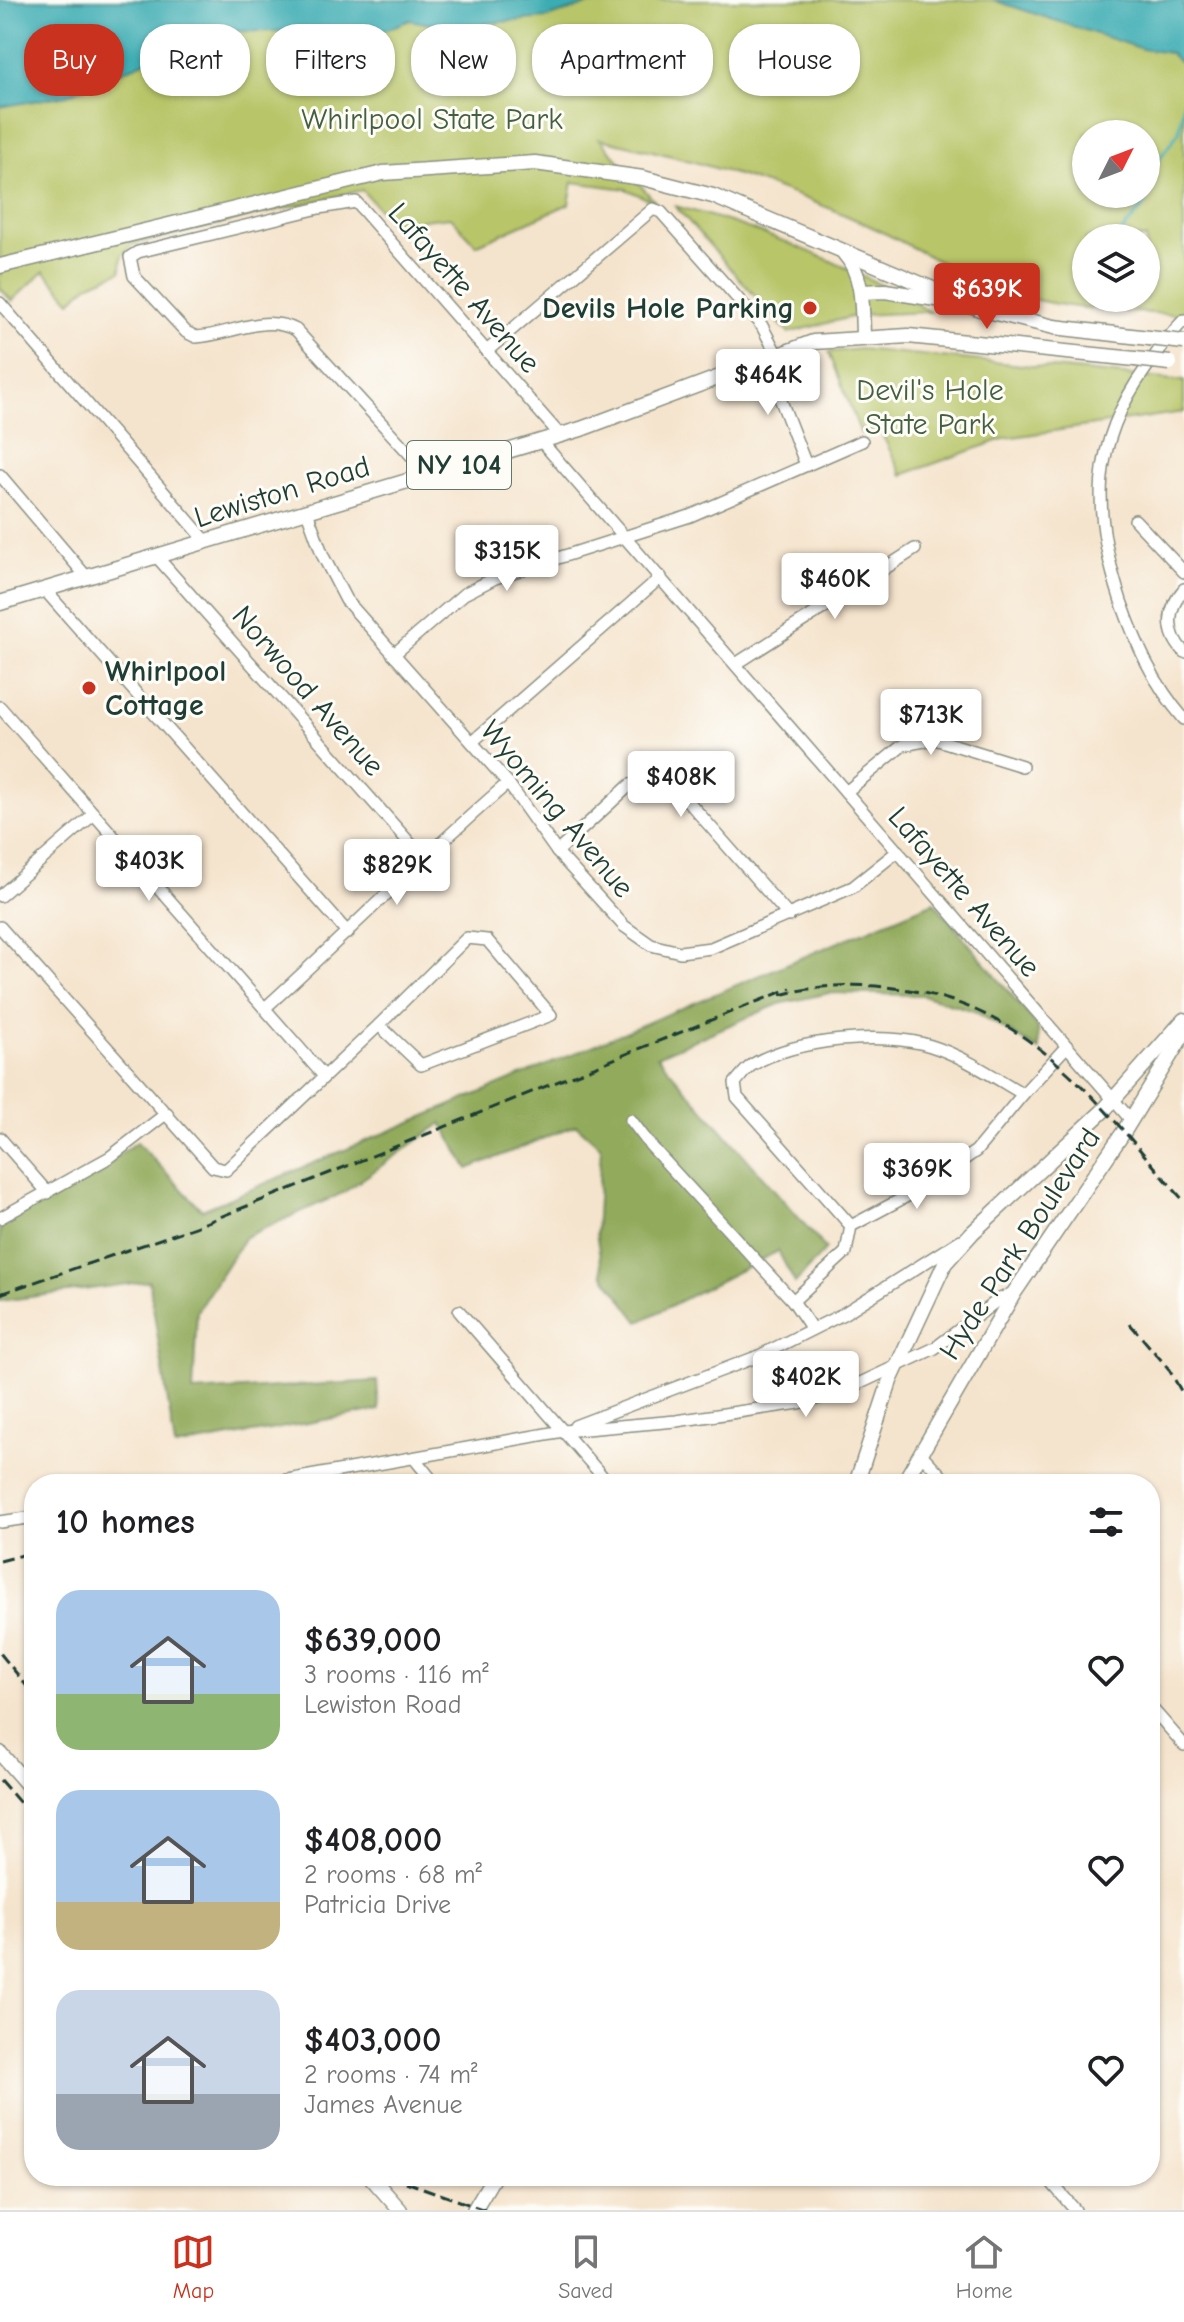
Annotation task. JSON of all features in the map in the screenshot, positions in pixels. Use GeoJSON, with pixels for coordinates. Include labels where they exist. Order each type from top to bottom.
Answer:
{"type":"FeatureCollection","features":[{"type":"Feature","properties":{"kind":"main road"},"geometry":{"type":"LineString","coordinates":[[0,266],[383,173],[535,163],[603,172],[688,189],[736,205],[966,305]]}},
{"type":"Feature","properties":{"kind":"main road"},"geometry":{"type":"LineString","coordinates":[[844,253],[856,270],[861,292],[863,336]]}},
{"type":"Feature","properties":{"kind":"main road"},"geometry":{"type":"LineString","coordinates":[[861,292],[892,292],[966,305],[1054,327],[1184,342]]}},
{"type":"Feature","properties":{"kind":"main road","name":"Lewiston Road"},"geometry":{"type":"LineString","coordinates":[[0,603],[560,435],[770,355],[813,342],[863,336],[958,340],[1177,364]]}},
{"type":"Feature","properties":{"kind":"main road","name":"Hyde Park Boulevard"},"geometry":{"type":"LineString","coordinates":[[859,1474],[895,1369],[945,1263],[972,1233],[1114,1100],[1184,1020]]}},
{"type":"Feature","properties":{"kind":"main road","name":"Hyde Park Boulevard"},"geometry":{"type":"LineString","coordinates":[[908,1474],[1014,1293],[1131,1120],[1184,1033]]}},
{"type":"Feature","properties":{"kind":"main road"},"geometry":{"type":"LineString","coordinates":[[0,1753],[24,1781]]}},
{"type":"Feature","properties":{"kind":"main road"},"geometry":{"type":"LineString","coordinates":[[379,2186],[400,2210]]}},
{"type":"Feature","properties":{"kind":"main road"},"geometry":{"type":"LineString","coordinates":[[474,2210],[488,2186]]}},
{"type":"Feature","properties":{"kind":"street","name":"Lafayette Avenue"},"geometry":{"type":"LineString","coordinates":[[429,475],[296,330],[280,322],[264,322],[196,337],[186,332],[129,266],[130,257],[138,252],[319,208],[356,202],[560,435]]}},
{"type":"Feature","properties":{"kind":"street"},"geometry":{"type":"LineString","coordinates":[[488,350],[653,209],[661,212],[759,322],[806,465]]}},
{"type":"Feature","properties":{"kind":"street"},"geometry":{"type":"LineString","coordinates":[[0,303],[206,541]]}},
{"type":"Feature","properties":{"kind":"street"},"geometry":{"type":"LineString","coordinates":[[1184,320],[1136,382],[1119,412],[1105,452],[1099,498],[1107,557],[1136,644],[1149,671],[1184,719]]}},
{"type":"Feature","properties":{"kind":"street","name":"Lafayette Avenue"},"geometry":{"type":"LineString","coordinates":[[541,441],[1131,1120]]}},
{"type":"Feature","properties":{"kind":"street"},"geometry":{"type":"LineString","coordinates":[[393,655],[464,594],[495,578],[690,516],[862,441]]}},
{"type":"Feature","properties":{"kind":"street"},"geometry":{"type":"LineString","coordinates":[[0,475],[85,575]]}},
{"type":"Feature","properties":{"kind":"street","name":"Wyoming Avenue"},"geometry":{"type":"LineString","coordinates":[[307,512],[323,556],[346,600],[508,783],[557,852],[624,926],[651,945],[680,952],[711,948],[853,887],[898,851]]}},
{"type":"Feature","properties":{"kind":"street"},"geometry":{"type":"LineString","coordinates":[[1135,520],[1184,572]]}},
{"type":"Feature","properties":{"kind":"street"},"geometry":{"type":"LineString","coordinates":[[736,664],[915,549]]}},
{"type":"Feature","properties":{"kind":"street","name":"Norwood Avenue"},"geometry":{"type":"LineString","coordinates":[[157,557],[422,857]]}},
{"type":"Feature","properties":{"kind":"street"},"geometry":{"type":"LineString","coordinates":[[472,742],[661,577]]}},
{"type":"Feature","properties":{"kind":"street"},"geometry":{"type":"LineString","coordinates":[[44,589],[348,933]]}},
{"type":"Feature","properties":{"kind":"street"},"geometry":{"type":"LineString","coordinates":[[1184,589],[1169,623],[1174,641],[1184,652]]}},
{"type":"Feature","properties":{"kind":"street"},"geometry":{"type":"LineString","coordinates":[[2,713],[323,1075]]}},
{"type":"Feature","properties":{"kind":"street"},"geometry":{"type":"LineString","coordinates":[[846,792],[903,745],[935,739],[1022,766]]}},
{"type":"Feature","properties":{"kind":"street"},"geometry":{"type":"LineString","coordinates":[[557,852],[630,785],[655,781],[680,792],[789,916]]}},
{"type":"Feature","properties":{"kind":"street"},"geometry":{"type":"LineString","coordinates":[[265,1008],[348,933],[422,857],[508,783]]}},
{"type":"Feature","properties":{"kind":"street"},"geometry":{"type":"LineString","coordinates":[[0,896],[94,814]]}},
{"type":"Feature","properties":{"kind":"street"},"geometry":{"type":"LineString","coordinates":[[0,927],[213,1167],[226,1170],[467,938],[487,940],[551,1015],[421,1065],[379,1025]]}},
{"type":"Feature","properties":{"kind":"street"},"geometry":{"type":"LineString","coordinates":[[851,1226],[737,1097],[735,1083],[752,1065],[799,1049],[856,1036],[930,1045],[1023,1094]]}},
{"type":"Feature","properties":{"kind":"street"},"geometry":{"type":"LineString","coordinates":[[851,1226],[924,1187],[976,1151],[1066,1047]]}},
{"type":"Feature","properties":{"kind":"street"},"geometry":{"type":"LineString","coordinates":[[0,1218],[110,1157],[167,1113]]}},
{"type":"Feature","properties":{"kind":"street"},"geometry":{"type":"LineString","coordinates":[[631,1120],[650,1145],[793,1301],[812,1329]]}},
{"type":"Feature","properties":{"kind":"street"},"geometry":{"type":"LineString","coordinates":[[0,1138],[48,1193]]}},
{"type":"Feature","properties":{"kind":"street"},"geometry":{"type":"LineString","coordinates":[[793,1301],[846,1252],[851,1226]]}},
{"type":"Feature","properties":{"kind":"street"},"geometry":{"type":"LineString","coordinates":[[563,1431],[704,1379],[812,1329],[892,1285],[972,1233]]}},
{"type":"Feature","properties":{"kind":"street"},"geometry":{"type":"LineString","coordinates":[[324,1474],[563,1431],[676,1421],[799,1403],[839,1393],[935,1348],[998,1300],[1014,1293]]}},
{"type":"Feature","properties":{"kind":"street"},"geometry":{"type":"LineString","coordinates":[[459,1311],[600,1474]]}},
{"type":"Feature","properties":{"kind":"street"},"geometry":{"type":"LineString","coordinates":[[920,1453],[940,1474]]}},
{"type":"Feature","properties":{"kind":"street"},"geometry":{"type":"LineString","coordinates":[[414,1458],[427,1474]]}},
{"type":"Feature","properties":{"kind":"street"},"geometry":{"type":"LineString","coordinates":[[0,1522],[24,1518]]}},
{"type":"Feature","properties":{"kind":"street"},"geometry":{"type":"LineString","coordinates":[[1160,1717],[1184,1745]]}},
{"type":"Feature","properties":{"kind":"street"},"geometry":{"type":"LineString","coordinates":[[1055,2186],[1075,2210]]}},
{"type":"Feature","properties":{"kind":"green space","name":"Whirlpool State Park"},"geometry":{"type":"Polygon","coordinates":[[[588,0],[1031,0],[1184,53],[1184,315],[1138,312],[1160,312],[1160,224],[1072,224],[1072,306],[1021,296],[979,281],[881,231],[765,184],[600,139],[656,203],[626,189],[573,182],[569,204],[476,245],[451,217],[391,223],[362,190],[132,245],[122,255],[121,271],[88,285],[71,301],[44,271],[12,301],[0,288],[0,104],[24,95],[124,96],[124,60],[140,54],[140,96],[250,96],[250,30],[266,30],[266,96],[395,96],[395,24],[423,17],[588,0]]]}},
{"type":"Feature","properties":{"kind":"green space","name":"Devil's Hole State Park"},"geometry":{"type":"Polygon","coordinates":[[[675,206],[807,250],[930,312],[859,315],[788,333],[675,206]]]}},
{"type":"Feature","properties":{"kind":"green space","name":"Devil's Hole State Park"},"geometry":{"type":"Polygon","coordinates":[[[860,349],[1184,381],[1184,412],[1006,438],[902,475],[879,428],[861,434],[829,352],[860,349]]]}},
{"type":"Feature","properties":{"kind":"green space"},"geometry":{"type":"Polygon","coordinates":[[[934,902],[1038,1027],[1039,1050],[974,1011],[922,995],[829,993],[779,1004],[657,1056],[826,1249],[795,1283],[778,1251],[639,1322],[603,1274],[596,1233],[601,1147],[576,1125],[468,1169],[442,1123],[343,1193],[245,1237],[197,1311],[193,1392],[377,1381],[379,1410],[175,1447],[149,1281],[0,1301],[0,1226],[81,1181],[137,1142],[202,1210],[934,902]]]}},
{"type":"Feature","properties":{"kind":"water"},"geometry":{"type":"Polygon","coordinates":[[[0,0],[642,0],[622,5],[591,4],[547,18],[478,24],[429,24],[410,20],[395,26],[266,24],[266,31],[250,31],[250,24],[140,24],[140,64],[124,71],[124,24],[24,24],[24,96],[61,96],[0,107],[0,0]]]}},
{"type":"Feature","properties":{"kind":"water"},"geometry":{"type":"Polygon","coordinates":[[[993,0],[1184,0],[1184,66],[1170,53],[1142,49],[993,0]]]}},
{"type":"Feature","properties":{"kind":"waterway"},"geometry":{"type":"LineString","coordinates":[[1182,114],[1184,95]]}},
{"type":"Feature","properties":{"kind":"waterway"},"geometry":{"type":"LineString","coordinates":[[1129,224],[1146,203],[1154,166],[1179,132],[1181,117]]}},
{"type":"Feature","properties":{"kind":"railway"},"geometry":{"type":"LineString","coordinates":[[781,995],[826,987],[887,987],[949,1000],[990,1017],[1028,1040],[1062,1067],[1094,1098],[1184,1201]]}},
{"type":"Feature","properties":{"kind":"railway"},"geometry":{"type":"LineString","coordinates":[[0,1294],[195,1227],[791,988]]}},
{"type":"Feature","properties":{"kind":"railway"},"geometry":{"type":"LineString","coordinates":[[1130,1324],[1168,1368],[1184,1396]]}},
{"type":"Feature","properties":{"kind":"railway"},"geometry":{"type":"LineString","coordinates":[[0,1561],[24,1555]]}},
{"type":"Feature","properties":{"kind":"railway"},"geometry":{"type":"LineString","coordinates":[[0,1653],[24,1683]]}},
{"type":"Feature","properties":{"kind":"railway"},"geometry":{"type":"LineString","coordinates":[[0,1780],[24,1808]]}},
{"type":"Feature","properties":{"kind":"railway"},"geometry":{"type":"LineString","coordinates":[[417,2186],[485,2210]]}},
{"type":"Feature","properties":{"kind":"place","name":"Devils Hole Parking"},"geometry":{"type":"Point","coordinates":[810,308]}},
{"type":"Feature","properties":{"kind":"place","name":"Whirlpool Cottage"},"geometry":{"type":"Point","coordinates":[89,688]}}]}
